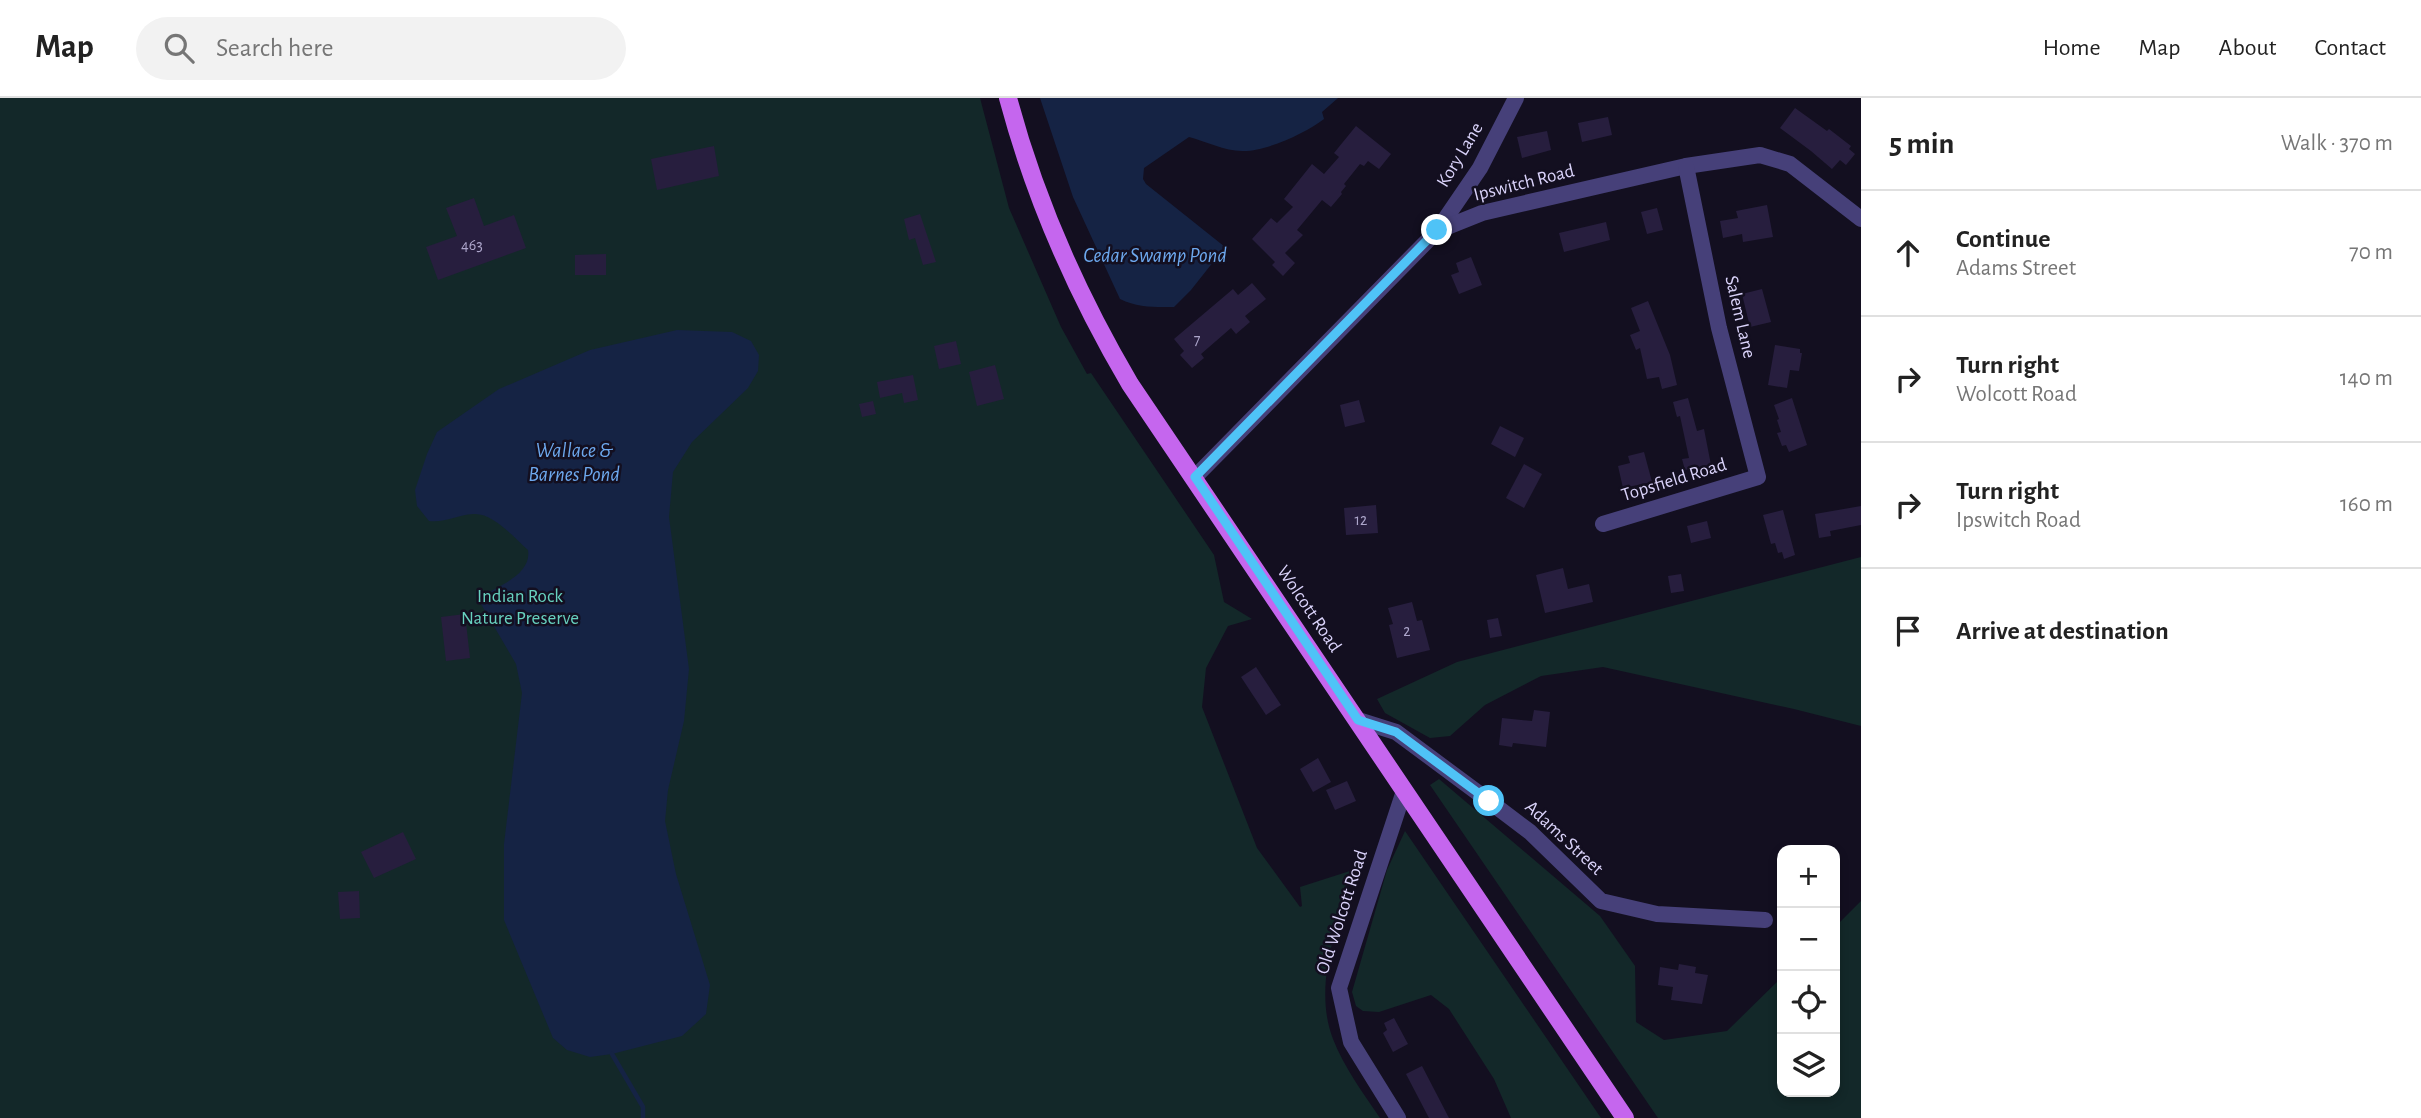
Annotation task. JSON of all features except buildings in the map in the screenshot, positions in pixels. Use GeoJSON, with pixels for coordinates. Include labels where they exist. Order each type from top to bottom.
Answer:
{"type":"FeatureCollection","features":[{"type":"Feature","properties":{"kind":"main road","name":"Wolcott Road"},"geometry":{"type":"LineString","coordinates":[[1008,98],[1047,219],[1088,310],[1130,384],[1625,1118]]}},
{"type":"Feature","properties":{"kind":"street","name":"Kory Lane"},"geometry":{"type":"LineString","coordinates":[[1437,230],[1480,168],[1516,98]]}},
{"type":"Feature","properties":{"kind":"street","name":"Ipswitch Road"},"geometry":{"type":"LineString","coordinates":[[1195,477],[1437,230],[1482,214],[1686,166],[1760,155],[1790,164],[1861,219]]}},
{"type":"Feature","properties":{"kind":"street","name":"Salem Lane"},"geometry":{"type":"LineString","coordinates":[[1686,166],[1719,328],[1758,477]]}},
{"type":"Feature","properties":{"kind":"street","name":"Topsfield Road"},"geometry":{"type":"LineString","coordinates":[[1603,524],[1758,477]]}},
{"type":"Feature","properties":{"kind":"street","name":"Adams Street"},"geometry":{"type":"LineString","coordinates":[[1358,720],[1396,732],[1479,793],[1530,832],[1601,901],[1657,914],[1765,920]]}},
{"type":"Feature","properties":{"kind":"street","name":"Old Wolcott Road"},"geometry":{"type":"LineString","coordinates":[[1398,1118],[1352,1042],[1339,988],[1404,791]]}},
{"type":"Feature","properties":{"kind":"green space","name":"Indian Rock Nature Preserve"},"geometry":{"type":"Polygon","coordinates":[[[0,98],[980,98],[1009,208],[1061,327],[1087,374],[1091,373],[1214,555],[1224,602],[1252,619],[1228,626],[1206,668],[1202,707],[1257,848],[1300,907],[1300,887],[1353,870],[1335,932],[1326,976],[1327,1018],[1343,1060],[1380,1118],[0,1118],[0,98]]]}},
{"type":"Feature","properties":{"kind":"green space"},"geometry":{"type":"Polygon","coordinates":[[[1861,557],[1861,726],[1603,667],[1541,676],[1485,705],[1450,736],[1430,738],[1385,713],[1377,699],[1457,662],[1861,557]]]}},
{"type":"Feature","properties":{"kind":"green space"},"geometry":{"type":"Polygon","coordinates":[[[1439,779],[1600,916],[1635,966],[1636,1022],[1664,1040],[1727,1031],[1777,982],[1777,1097],[1840,1097],[1840,922],[1861,901],[1861,1118],[1658,1118],[1430,785],[1439,779]]]}},
{"type":"Feature","properties":{"kind":"green space"},"geometry":{"type":"Polygon","coordinates":[[[1405,831],[1601,1118],[1511,1118],[1494,1079],[1449,1009],[1431,995],[1379,1012],[1363,1011],[1356,1006],[1352,992],[1387,870],[1405,831]]]}},
{"type":"Feature","properties":{"kind":"water","name":"Cedar Swamp Pond"},"geometry":{"type":"Polygon","coordinates":[[[1040,98],[1338,98],[1322,112],[1324,119],[1296,136],[1273,145],[1235,151],[1189,137],[1144,168],[1143,179],[1146,184],[1225,247],[1174,307],[1153,307],[1120,299],[1073,197],[1040,98]]]}},
{"type":"Feature","properties":{"kind":"water","name":"Wallace & Barnes Pond"},"geometry":{"type":"Polygon","coordinates":[[[677,330],[732,332],[751,341],[759,355],[758,371],[748,388],[692,442],[673,472],[669,517],[689,669],[684,721],[668,790],[665,821],[676,874],[710,985],[706,1014],[682,1036],[590,1057],[567,1050],[553,1038],[504,920],[504,844],[522,693],[516,664],[481,604],[483,596],[520,572],[528,558],[528,550],[496,521],[481,514],[429,521],[417,506],[415,490],[437,432],[499,389],[590,350],[677,330]]]}},
{"type":"Feature","properties":{"kind":"waterway"},"geometry":{"type":"LineString","coordinates":[[612,1054],[643,1107],[643,1118]]}},
{"type":"Feature","properties":{"kind":"route"},"geometry":{"type":"LineString","coordinates":[[1437,230],[1195,477],[1358,720],[1396,732],[1489,801]]}}]}
